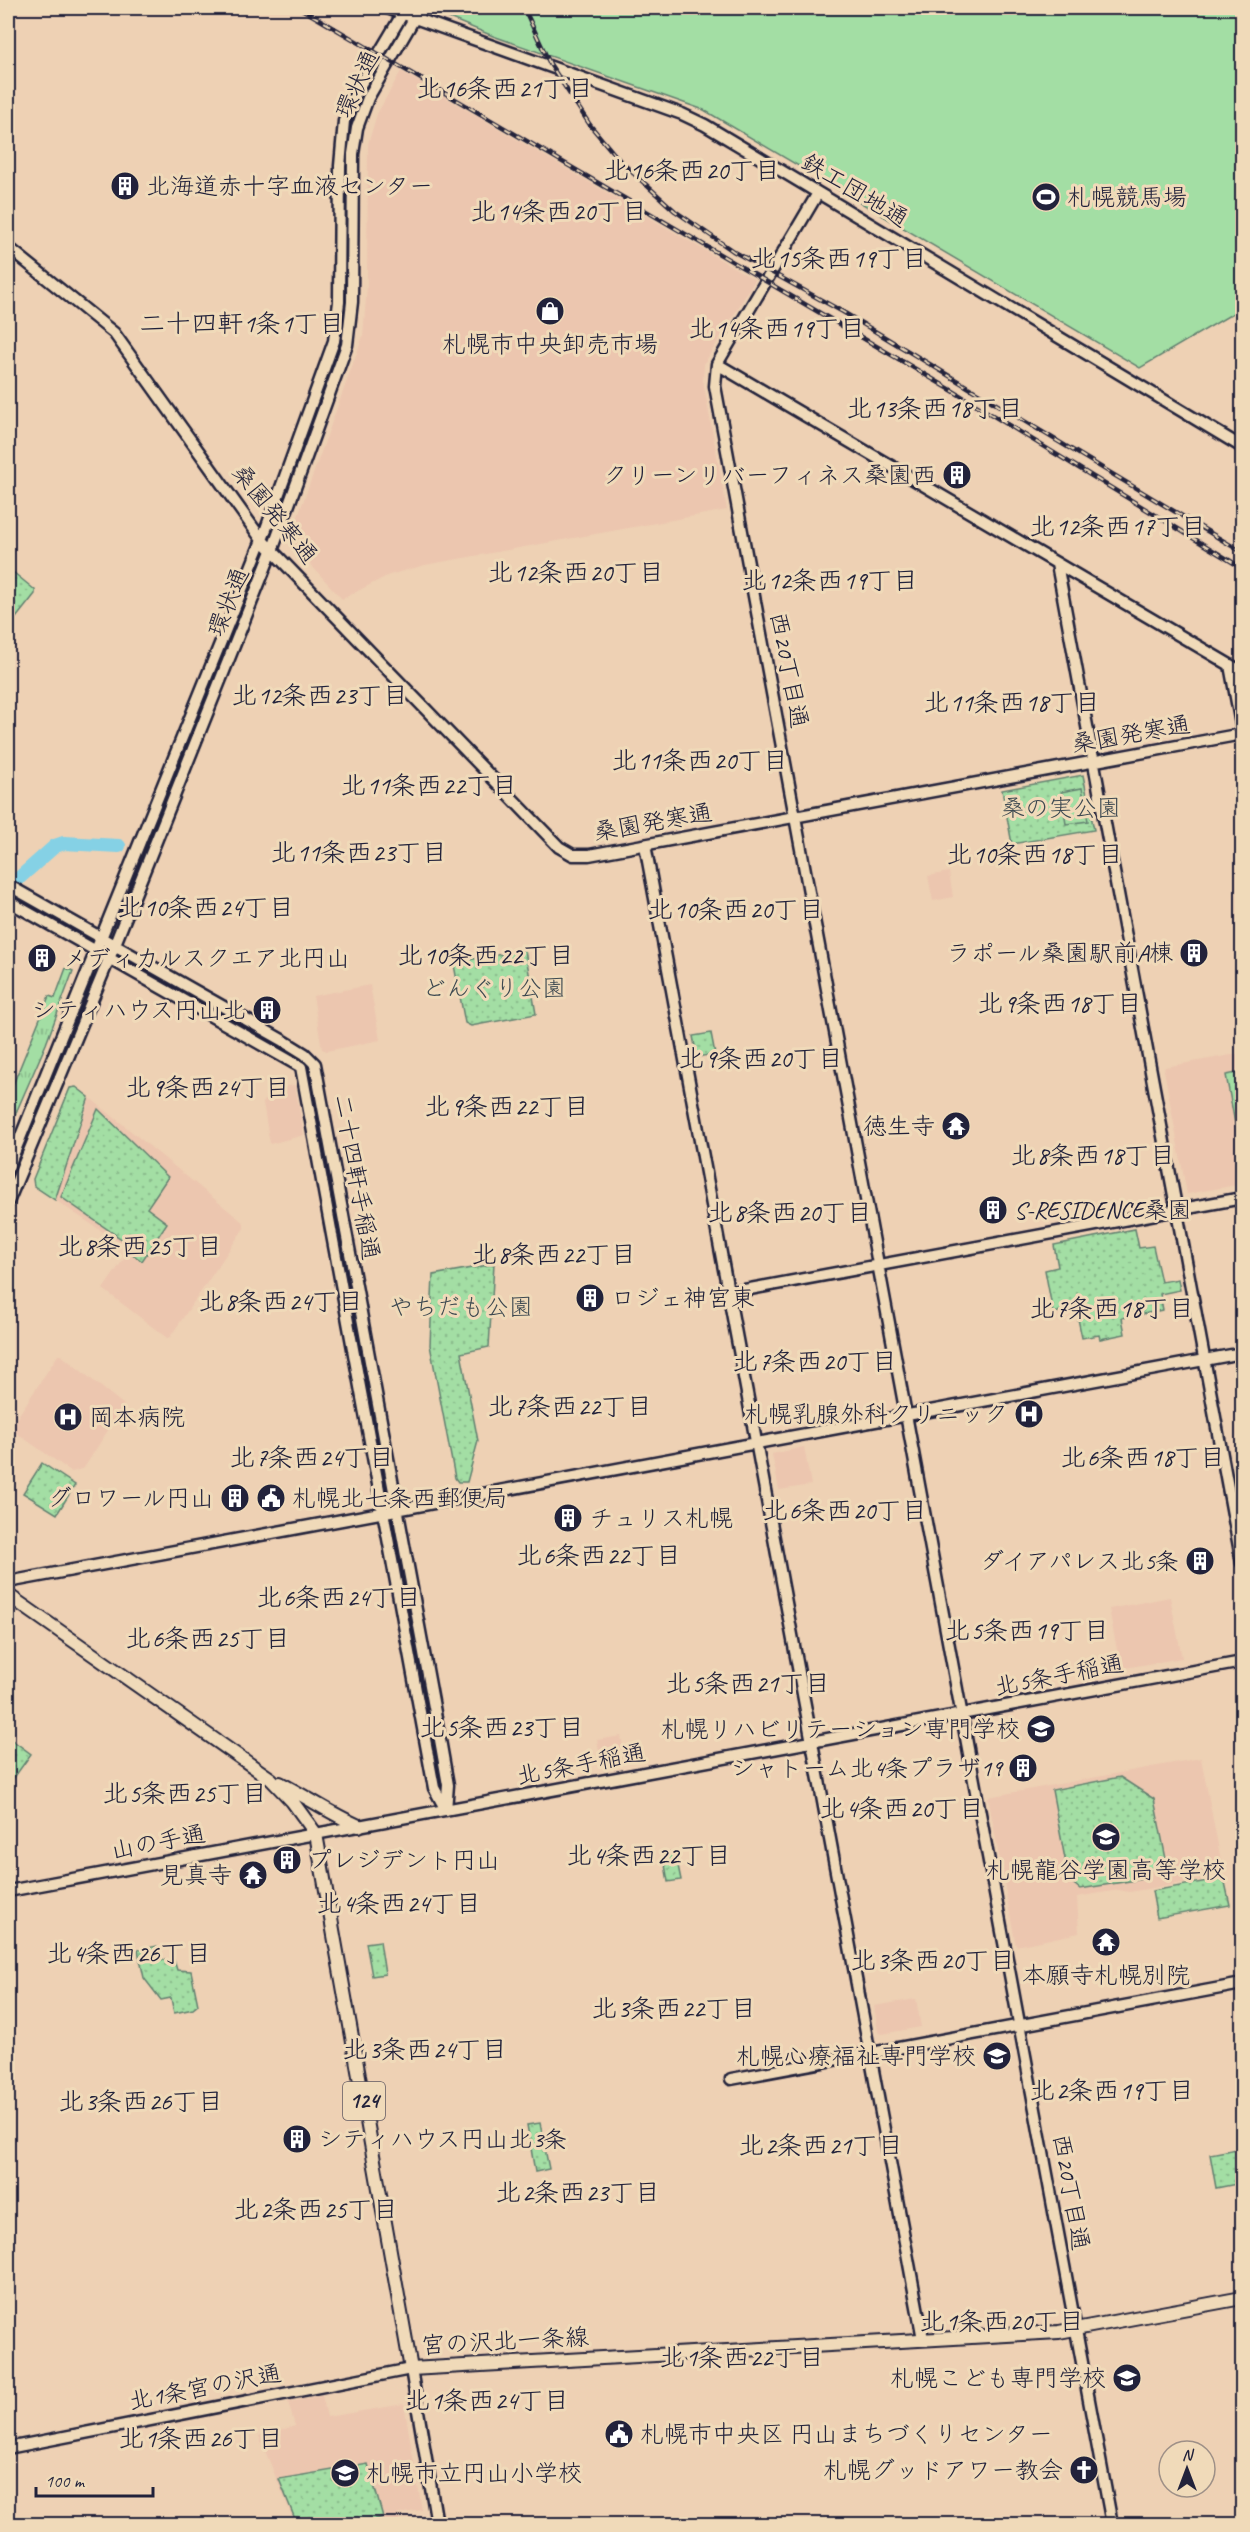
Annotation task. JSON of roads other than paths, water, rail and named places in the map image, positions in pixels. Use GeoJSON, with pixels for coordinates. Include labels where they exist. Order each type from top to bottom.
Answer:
{"type":"FeatureCollection","features":[{"type":"Feature","properties":{"kind":"main road","name":"宮の沢北一条線"},"geometry":{"type":"LineString","coordinates":[[8,1595],[271,1779],[292,1801],[316,1834],[411,2369],[1075,2329],[1242,2298]]}},
{"type":"Feature","properties":{"kind":"main road"},"geometry":{"type":"LineString","coordinates":[[271,1779],[306,1796],[331,1814],[359,1826]]}},
{"type":"Feature","properties":{"kind":"street","name":"鉄工団地通"},"geometry":{"type":"LineString","coordinates":[[387,8],[405,10],[415,17],[705,124],[1242,447]]}},
{"type":"Feature","properties":{"kind":"street","name":"環状通"},"geometry":{"type":"LineString","coordinates":[[8,1202],[115,945],[272,551],[349,336],[352,302],[353,154],[357,128],[368,98],[415,17],[425,8]]}},
{"type":"Feature","properties":{"kind":"street","name":"環状通"},"geometry":{"type":"LineString","coordinates":[[8,1168],[262,540],[334,341],[339,302],[340,166],[344,120],[356,92],[405,10]]}},
{"type":"Feature","properties":{"kind":"street","name":"西20丁目通"},"geometry":{"type":"LineString","coordinates":[[818,193],[717,364],[715,386],[1112,2524]]}},
{"type":"Feature","properties":{"kind":"street","name":"桑園発寒通"},"geometry":{"type":"LineString","coordinates":[[8,247],[114,333],[262,540],[566,852],[581,856],[645,845],[1242,734]]}},
{"type":"Feature","properties":{"kind":"street"},"geometry":{"type":"LineString","coordinates":[[717,364],[1242,672]]}},
{"type":"Feature","properties":{"kind":"street"},"geometry":{"type":"LineString","coordinates":[[1057,564],[1242,1563]]}},
{"type":"Feature","properties":{"kind":"street"},"geometry":{"type":"LineString","coordinates":[[1230,665],[1242,730]]}},
{"type":"Feature","properties":{"kind":"street"},"geometry":{"type":"LineString","coordinates":[[645,845],[923,2339]]}},
{"type":"Feature","properties":{"kind":"street","name":"二十四軒手稲通"},"geometry":{"type":"LineString","coordinates":[[8,885],[284,1041],[305,1054],[315,1064],[448,1785],[446,1810]]}},
{"type":"Feature","properties":{"kind":"street","name":"二十四軒手稲通"},"geometry":{"type":"LineString","coordinates":[[8,901],[301,1067],[434,1788],[446,1810]]}},
{"type":"Feature","properties":{"kind":"street"},"geometry":{"type":"LineString","coordinates":[[729,1293],[1242,1198]]}},
{"type":"Feature","properties":{"kind":"street"},"geometry":{"type":"LineString","coordinates":[[8,1582],[1242,1353]]}},
{"type":"Feature","properties":{"kind":"street","name":"北5条手稲通"},"geometry":{"type":"LineString","coordinates":[[316,1834],[1242,1662]]}},
{"type":"Feature","properties":{"kind":"street","name":"山の手通"},"geometry":{"type":"LineString","coordinates":[[8,1891],[316,1834]]}},
{"type":"Feature","properties":{"kind":"street"},"geometry":{"type":"LineString","coordinates":[[731,2079],[1242,1984]]}},
{"type":"Feature","properties":{"kind":"street"},"geometry":{"type":"LineString","coordinates":[[411,2369],[437,2524]]}},
{"type":"Feature","properties":{"kind":"street","name":"北1条宮の沢通"},"geometry":{"type":"LineString","coordinates":[[8,2448],[411,2369]]}},
{"type":"Feature","properties":{"kind":"waterway"},"geometry":{"type":"LineString","coordinates":[[19,878],[55,846],[64,843],[119,846]]}},
{"type":"Feature","properties":{"kind":"railway"},"geometry":{"type":"LineString","coordinates":[[300,8],[953,391],[1242,568]]}},
{"type":"Feature","properties":{"kind":"railway"},"geometry":{"type":"LineString","coordinates":[[524,8],[550,64],[590,125],[620,161],[675,211],[733,251],[843,312],[1242,552]]}},
{"type":"Feature","properties":{"kind":"place","name":"北海道赤十字血液センター"},"geometry":{"type":"Point","coordinates":[125,186]}},
{"type":"Feature","properties":{"kind":"place","name":"札幌競馬場"},"geometry":{"type":"Point","coordinates":[1046,197]}},
{"type":"Feature","properties":{"kind":"place","name":"札幌市中央卸売市場"},"geometry":{"type":"Point","coordinates":[550,311]}},
{"type":"Feature","properties":{"kind":"place","name":"クリーンリバーフィネス桑園西"},"geometry":{"type":"Point","coordinates":[957,475]}},
{"type":"Feature","properties":{"kind":"place","name":"ラポール桑園駅前A棟"},"geometry":{"type":"Point","coordinates":[1194,953]}},
{"type":"Feature","properties":{"kind":"place","name":"メディカルスクエア北円山"},"geometry":{"type":"Point","coordinates":[42,958]}},
{"type":"Feature","properties":{"kind":"place","name":"シティハウス円山北"},"geometry":{"type":"Point","coordinates":[267,1010]}},
{"type":"Feature","properties":{"kind":"place","name":"徳生寺"},"geometry":{"type":"Point","coordinates":[956,1126]}},
{"type":"Feature","properties":{"kind":"place","name":"S-RESIDENCE桑園"},"geometry":{"type":"Point","coordinates":[993,1210]}},
{"type":"Feature","properties":{"kind":"place","name":"ロジェ神宮東"},"geometry":{"type":"Point","coordinates":[590,1298]}},
{"type":"Feature","properties":{"kind":"place","name":"札幌乳腺外科クリニック"},"geometry":{"type":"Point","coordinates":[1029,1414]}},
{"type":"Feature","properties":{"kind":"place","name":"岡本病院"},"geometry":{"type":"Point","coordinates":[68,1417]}},
{"type":"Feature","properties":{"kind":"place","name":"グロワール円山"},"geometry":{"type":"Point","coordinates":[235,1498]}},
{"type":"Feature","properties":{"kind":"place","name":"札幌北七条西郵便局"},"geometry":{"type":"Point","coordinates":[271,1498]}},
{"type":"Feature","properties":{"kind":"place","name":"チュリス札幌"},"geometry":{"type":"Point","coordinates":[568,1518]}},
{"type":"Feature","properties":{"kind":"place","name":"ダイアパレス北5条"},"geometry":{"type":"Point","coordinates":[1200,1561]}},
{"type":"Feature","properties":{"kind":"place","name":"札幌リハビリテーション専門学校"},"geometry":{"type":"Point","coordinates":[1041,1729]}},
{"type":"Feature","properties":{"kind":"place","name":"シャトーム北4条プラザ19"},"geometry":{"type":"Point","coordinates":[1023,1768]}},
{"type":"Feature","properties":{"kind":"place","name":"札幌龍谷学園高等学校"},"geometry":{"type":"Point","coordinates":[1106,1837]}},
{"type":"Feature","properties":{"kind":"place","name":"プレジデント円山"},"geometry":{"type":"Point","coordinates":[287,1860]}},
{"type":"Feature","properties":{"kind":"place","name":"見真寺"},"geometry":{"type":"Point","coordinates":[253,1875]}},
{"type":"Feature","properties":{"kind":"place","name":"本願寺札幌別院"},"geometry":{"type":"Point","coordinates":[1106,1942]}},
{"type":"Feature","properties":{"kind":"place","name":"札幌心療福祉専門学校"},"geometry":{"type":"Point","coordinates":[997,2056]}},
{"type":"Feature","properties":{"kind":"place","name":"シティハウス円山北3条"},"geometry":{"type":"Point","coordinates":[297,2139]}},
{"type":"Feature","properties":{"kind":"place","name":"札幌こども専門学校"},"geometry":{"type":"Point","coordinates":[1127,2378]}},
{"type":"Feature","properties":{"kind":"place","name":"札幌市中央区 円山まちづくりセンター"},"geometry":{"type":"Point","coordinates":[619,2434]}},
{"type":"Feature","properties":{"kind":"place","name":"札幌グッドアワー教会"},"geometry":{"type":"Point","coordinates":[1084,2470]}},
{"type":"Feature","properties":{"kind":"place","name":"札幌市立円山小学校"},"geometry":{"type":"Point","coordinates":[345,2473]}},
{"type":"Feature","properties":{"kind":"district","name":"北16条西21丁目"},"geometry":{"type":"Point","coordinates":[505,88]}},
{"type":"Feature","properties":{"kind":"district","name":"北16条西20丁目"},"geometry":{"type":"Point","coordinates":[692,170]}},
{"type":"Feature","properties":{"kind":"district","name":"北14条西20丁目"},"geometry":{"type":"Point","coordinates":[559,211]}},
{"type":"Feature","properties":{"kind":"district","name":"北15条西19丁目"},"geometry":{"type":"Point","coordinates":[839,258]}},
{"type":"Feature","properties":{"kind":"district","name":"二十四軒1条1丁目"},"geometry":{"type":"Point","coordinates":[242,323]}},
{"type":"Feature","properties":{"kind":"district","name":"北14条西19丁目"},"geometry":{"type":"Point","coordinates":[777,328]}},
{"type":"Feature","properties":{"kind":"district","name":"北13条西18丁目"},"geometry":{"type":"Point","coordinates":[935,408]}},
{"type":"Feature","properties":{"kind":"district","name":"北12条西17丁目"},"geometry":{"type":"Point","coordinates":[1118,526]}},
{"type":"Feature","properties":{"kind":"district","name":"北12条西20丁目"},"geometry":{"type":"Point","coordinates":[576,572]}},
{"type":"Feature","properties":{"kind":"district","name":"北12条西19丁目"},"geometry":{"type":"Point","coordinates":[830,580]}},
{"type":"Feature","properties":{"kind":"district","name":"北12条西23丁目"},"geometry":{"type":"Point","coordinates":[320,695]}},
{"type":"Feature","properties":{"kind":"district","name":"北11条西18丁目"},"geometry":{"type":"Point","coordinates":[1012,702]}},
{"type":"Feature","properties":{"kind":"district","name":"北11条西20丁目"},"geometry":{"type":"Point","coordinates":[700,760]}},
{"type":"Feature","properties":{"kind":"district","name":"北11条西22丁目"},"geometry":{"type":"Point","coordinates":[429,785]}},
{"type":"Feature","properties":{"kind":"district","name":"北11条西23丁目"},"geometry":{"type":"Point","coordinates":[359,852]}},
{"type":"Feature","properties":{"kind":"district","name":"北10条西18丁目"},"geometry":{"type":"Point","coordinates":[1035,854]}},
{"type":"Feature","properties":{"kind":"district","name":"北10条西24丁目"},"geometry":{"type":"Point","coordinates":[206,907]}},
{"type":"Feature","properties":{"kind":"district","name":"北10条西20丁目"},"geometry":{"type":"Point","coordinates":[736,909]}},
{"type":"Feature","properties":{"kind":"district","name":"北10条西22丁目"},"geometry":{"type":"Point","coordinates":[486,955]}},
{"type":"Feature","properties":{"kind":"district","name":"北9条西18丁目"},"geometry":{"type":"Point","coordinates":[1060,1003]}},
{"type":"Feature","properties":{"kind":"district","name":"北9条西20丁目"},"geometry":{"type":"Point","coordinates":[761,1058]}},
{"type":"Feature","properties":{"kind":"district","name":"北9条西24丁目"},"geometry":{"type":"Point","coordinates":[208,1087]}},
{"type":"Feature","properties":{"kind":"district","name":"北9条西22丁目"},"geometry":{"type":"Point","coordinates":[507,1106]}},
{"type":"Feature","properties":{"kind":"district","name":"北8条西18丁目"},"geometry":{"type":"Point","coordinates":[1093,1155]}},
{"type":"Feature","properties":{"kind":"district","name":"北8条西20丁目"},"geometry":{"type":"Point","coordinates":[790,1212]}},
{"type":"Feature","properties":{"kind":"district","name":"北8条西25丁目"},"geometry":{"type":"Point","coordinates":[140,1246]}},
{"type":"Feature","properties":{"kind":"district","name":"北8条西22丁目"},"geometry":{"type":"Point","coordinates":[554,1254]}},
{"type":"Feature","properties":{"kind":"district","name":"北8条西24丁目"},"geometry":{"type":"Point","coordinates":[281,1301]}},
{"type":"Feature","properties":{"kind":"district","name":"北7条西18丁目"},"geometry":{"type":"Point","coordinates":[1112,1308]}},
{"type":"Feature","properties":{"kind":"district","name":"北7条西20丁目"},"geometry":{"type":"Point","coordinates":[815,1361]}},
{"type":"Feature","properties":{"kind":"district","name":"北7条西22丁目"},"geometry":{"type":"Point","coordinates":[570,1406]}},
{"type":"Feature","properties":{"kind":"district","name":"北7条西24丁目"},"geometry":{"type":"Point","coordinates":[312,1457]}},
{"type":"Feature","properties":{"kind":"district","name":"北6条西18丁目"},"geometry":{"type":"Point","coordinates":[1143,1457]}},
{"type":"Feature","properties":{"kind":"district","name":"北6条西20丁目"},"geometry":{"type":"Point","coordinates":[845,1510]}},
{"type":"Feature","properties":{"kind":"district","name":"北6条西22丁目"},"geometry":{"type":"Point","coordinates":[599,1555]}},
{"type":"Feature","properties":{"kind":"district","name":"北6条西24丁目"},"geometry":{"type":"Point","coordinates":[339,1597]}},
{"type":"Feature","properties":{"kind":"district","name":"北5条西19丁目"},"geometry":{"type":"Point","coordinates":[1027,1630]}},
{"type":"Feature","properties":{"kind":"district","name":"北6条西25丁目"},"geometry":{"type":"Point","coordinates":[208,1638]}},
{"type":"Feature","properties":{"kind":"district","name":"北5条西21丁目"},"geometry":{"type":"Point","coordinates":[748,1683]}},
{"type":"Feature","properties":{"kind":"district","name":"北5条西23丁目"},"geometry":{"type":"Point","coordinates":[502,1727]}},
{"type":"Feature","properties":{"kind":"district","name":"北5条西25丁目"},"geometry":{"type":"Point","coordinates":[185,1793]}},
{"type":"Feature","properties":{"kind":"district","name":"北4条西20丁目"},"geometry":{"type":"Point","coordinates":[902,1808]}},
{"type":"Feature","properties":{"kind":"district","name":"北4条西22丁目"},"geometry":{"type":"Point","coordinates":[649,1855]}},
{"type":"Feature","properties":{"kind":"district","name":"北4条西24丁目"},"geometry":{"type":"Point","coordinates":[399,1903]}},
{"type":"Feature","properties":{"kind":"district","name":"北4条西26丁目"},"geometry":{"type":"Point","coordinates":[129,1953]}},
{"type":"Feature","properties":{"kind":"district","name":"北3条西20丁目"},"geometry":{"type":"Point","coordinates":[933,1960]}},
{"type":"Feature","properties":{"kind":"district","name":"北3条西22丁目"},"geometry":{"type":"Point","coordinates":[674,2008]}},
{"type":"Feature","properties":{"kind":"district","name":"北3条西24丁目"},"geometry":{"type":"Point","coordinates":[425,2049]}},
{"type":"Feature","properties":{"kind":"district","name":"北2条西19丁目"},"geometry":{"type":"Point","coordinates":[1112,2090]}},
{"type":"Feature","properties":{"kind":"district","name":"北3条西26丁目"},"geometry":{"type":"Point","coordinates":[141,2101]}},
{"type":"Feature","properties":{"kind":"district","name":"北2条西21丁目"},"geometry":{"type":"Point","coordinates":[821,2145]}},
{"type":"Feature","properties":{"kind":"district","name":"北2条西23丁目"},"geometry":{"type":"Point","coordinates":[578,2192]}},
{"type":"Feature","properties":{"kind":"district","name":"北2条西25丁目"},"geometry":{"type":"Point","coordinates":[316,2209]}},
{"type":"Feature","properties":{"kind":"district","name":"北1条西20丁目"},"geometry":{"type":"Point","coordinates":[1002,2321]}},
{"type":"Feature","properties":{"kind":"district","name":"北1条西22丁目"},"geometry":{"type":"Point","coordinates":[742,2357]}},
{"type":"Feature","properties":{"kind":"district","name":"北1条西24丁目"},"geometry":{"type":"Point","coordinates":[487,2400]}},
{"type":"Feature","properties":{"kind":"district","name":"北1条西26丁目"},"geometry":{"type":"Point","coordinates":[201,2438]}},
{"type":"Feature","properties":{"kind":"park label","name":"桑の実公園"},"geometry":{"type":"Point","coordinates":[1061,808]}},
{"type":"Feature","properties":{"kind":"park label","name":"どんぐり公園"},"geometry":{"type":"Point","coordinates":[494,988]}},
{"type":"Feature","properties":{"kind":"park label","name":"やちだも公園"},"geometry":{"type":"Point","coordinates":[461,1307]}}]}
